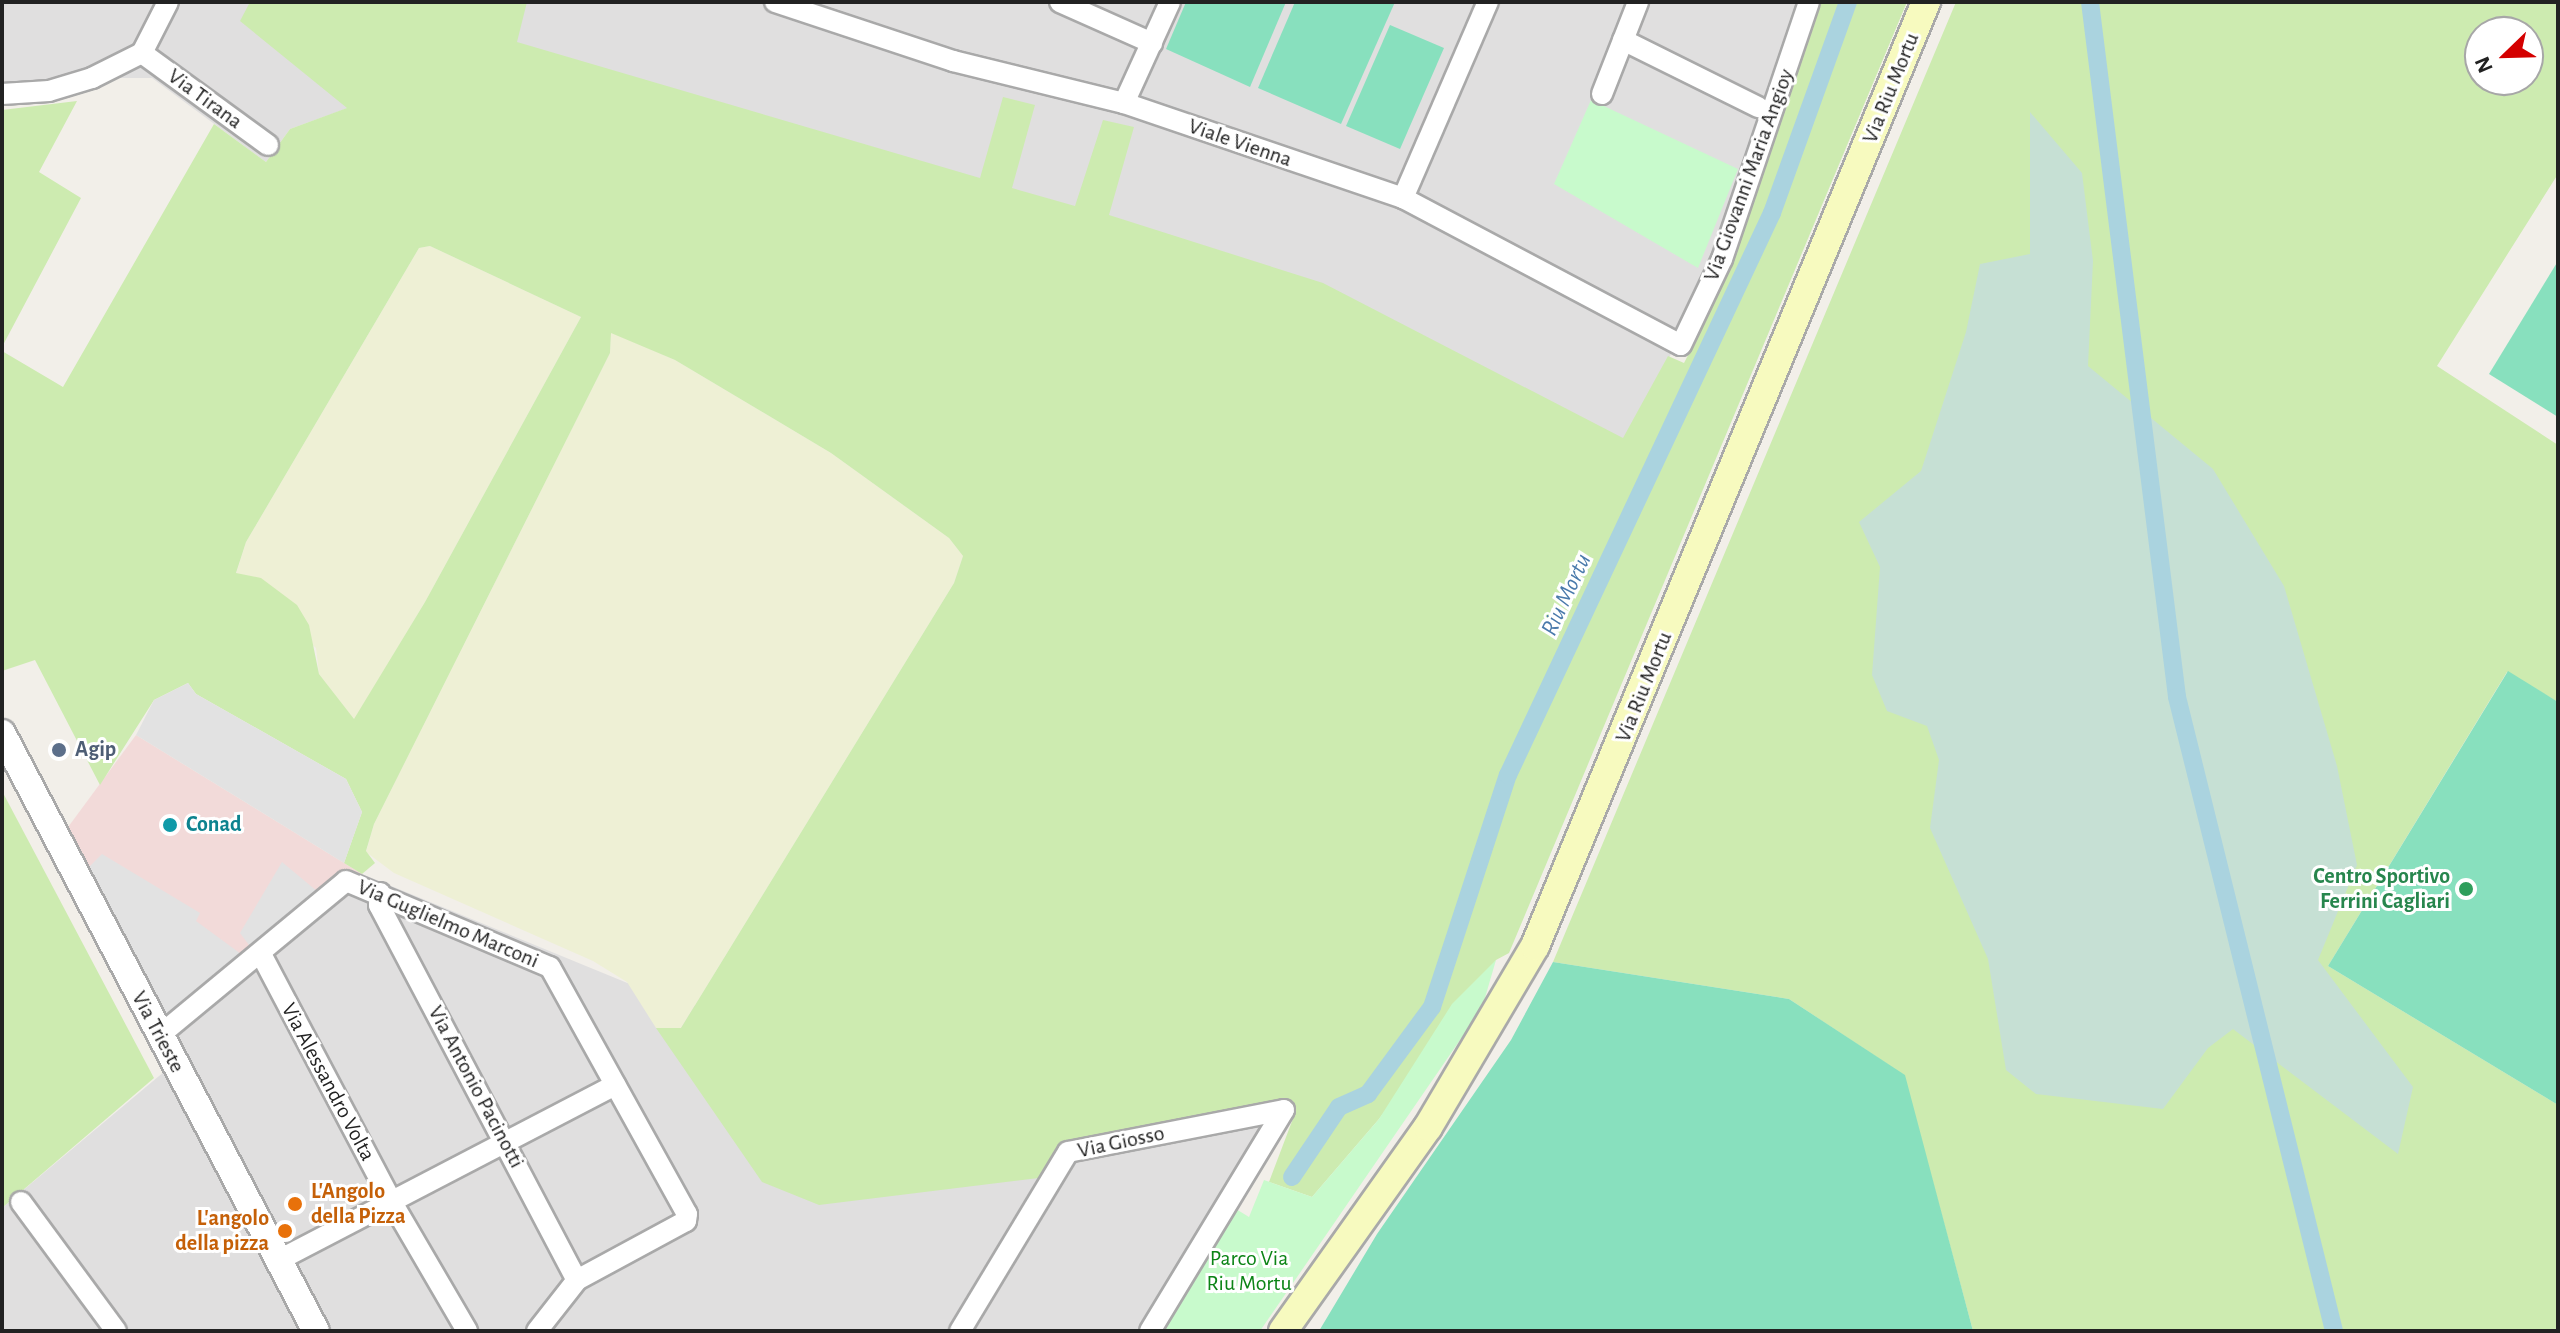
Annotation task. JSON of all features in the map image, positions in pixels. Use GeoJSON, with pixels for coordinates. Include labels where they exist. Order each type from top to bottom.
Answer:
{"type":"FeatureCollection","features":[{"type":"Feature","properties":{"kind":"main road","name":"Via Riu Mortu"},"geometry":{"type":"LineString","coordinates":[[1283,1331],[1428,1127],[1535,946],[1926,2]]}},
{"type":"Feature","properties":{"kind":"street"},"geometry":{"type":"LineString","coordinates":[[2,94],[49,91],[92,78],[142,53],[168,2]]}},
{"type":"Feature","properties":{"kind":"street","name":"Viale Vienna"},"geometry":{"type":"LineString","coordinates":[[775,2],[953,61],[1124,103],[1403,198],[1681,345]]}},
{"type":"Feature","properties":{"kind":"street"},"geometry":{"type":"LineString","coordinates":[[1060,2],[1152,43]]}},
{"type":"Feature","properties":{"kind":"street"},"geometry":{"type":"LineString","coordinates":[[1124,103],[1170,2]]}},
{"type":"Feature","properties":{"kind":"street"},"geometry":{"type":"LineString","coordinates":[[1403,198],[1488,2]]}},
{"type":"Feature","properties":{"kind":"street"},"geometry":{"type":"LineString","coordinates":[[1602,94],[1638,2]]}},
{"type":"Feature","properties":{"kind":"street","name":"Via Giovanni Maria Angioy"},"geometry":{"type":"LineString","coordinates":[[1681,345],[1722,259],[1809,2]]}},
{"type":"Feature","properties":{"kind":"street"},"geometry":{"type":"LineString","coordinates":[[1623,40],[1758,107]]}},
{"type":"Feature","properties":{"kind":"street","name":"Via Tirana"},"geometry":{"type":"LineString","coordinates":[[142,53],[268,145]]}},
{"type":"Feature","properties":{"kind":"street","name":"Via Trieste"},"geometry":{"type":"LineString","coordinates":[[2,733],[316,1331]]}},
{"type":"Feature","properties":{"kind":"street","name":"Via Guglielmo Marconi"},"geometry":{"type":"LineString","coordinates":[[160,1035],[346,881],[550,967],[686,1221],[577,1280]]}},
{"type":"Feature","properties":{"kind":"street","name":"Via Antonio Pacinotti"},"geometry":{"type":"LineString","coordinates":[[380,893],[379,905],[577,1280]]}},
{"type":"Feature","properties":{"kind":"street","name":"Via Alessandro Volta"},"geometry":{"type":"LineString","coordinates":[[261,954],[390,1199],[467,1331]]}},
{"type":"Feature","properties":{"kind":"street"},"geometry":{"type":"LineString","coordinates":[[279,1260],[390,1199],[615,1085]]}},
{"type":"Feature","properties":{"kind":"street","name":"Via Giosso"},"geometry":{"type":"LineString","coordinates":[[960,1331],[1068,1152],[1284,1110],[1150,1331]]}},
{"type":"Feature","properties":{"kind":"street"},"geometry":{"type":"LineString","coordinates":[[21,1202],[116,1331]]}},
{"type":"Feature","properties":{"kind":"street"},"geometry":{"type":"LineString","coordinates":[[537,1331],[577,1280]]}},
{"type":"Feature","properties":{"kind":"shaded area"},"geometry":{"type":"Polygon","coordinates":[[[2,2],[273,2],[348,108],[290,129],[266,162],[152,78],[92,78],[2,106],[2,2]]]}},
{"type":"Feature","properties":{"kind":"shaded area"},"geometry":{"type":"Polygon","coordinates":[[[515,2],[1824,2],[1718,258],[1598,503],[500,42],[515,2]]]}},
{"type":"Feature","properties":{"kind":"shaded area"},"geometry":{"type":"Polygon","coordinates":[[[188,683],[196,694],[346,779],[362,812],[344,863],[136,735],[154,700],[188,683]]]}},
{"type":"Feature","properties":{"kind":"shaded area"},"geometry":{"type":"Polygon","coordinates":[[[136,735],[362,874],[160,1035],[60,838],[136,735]]]}},
{"type":"Feature","properties":{"kind":"shaded area"},"geometry":{"type":"Polygon","coordinates":[[[102,854],[200,913],[196,921],[241,954],[166,1019],[86,870],[102,854]]]}},
{"type":"Feature","properties":{"kind":"shaded area"},"geometry":{"type":"Polygon","coordinates":[[[282,862],[318,892],[252,949],[240,933],[282,862]]]}},
{"type":"Feature","properties":{"kind":"shaded area"},"geometry":{"type":"Polygon","coordinates":[[[362,874],[642,989],[1061,1122],[1298,1085],[1149,1331],[2,1331],[2,1208],[165,1071],[160,1035],[362,874]]]}},
{"type":"Feature","properties":{"kind":"green space"},"geometry":{"type":"Polygon","coordinates":[[[250,2],[527,2],[517,42],[980,178],[1003,97],[1035,105],[1012,188],[1075,206],[1103,120],[1134,127],[1109,215],[1323,283],[1623,438],[1668,356],[1684,363],[1701,330],[1768,161],[1819,2],[1907,2],[1509,953],[1496,960],[1379,1119],[1312,1197],[1269,1182],[1294,1116],[1287,1103],[1272,1103],[1067,1144],[1047,1177],[819,1205],[762,1182],[656,1028],[681,1028],[954,583],[963,556],[949,538],[831,453],[675,360],[611,333],[610,353],[374,824],[366,851],[375,863],[362,874],[344,863],[362,812],[346,779],[196,694],[188,683],[154,700],[100,785],[35,660],[2,671],[2,351],[63,387],[214,124],[266,162],[290,129],[347,108],[240,21],[250,2]],[[430,246],[419,248],[246,542],[236,573],[261,578],[297,605],[309,625],[319,674],[354,719],[425,602],[581,317],[430,246]]]}},
{"type":"Feature","properties":{"kind":"green space"},"geometry":{"type":"Polygon","coordinates":[[[1186,2],[1286,2],[1250,87],[1166,49],[1186,2]]]}},
{"type":"Feature","properties":{"kind":"green space"},"geometry":{"type":"Polygon","coordinates":[[[1295,2],[1395,2],[1341,124],[1258,88],[1295,2]]]}},
{"type":"Feature","properties":{"kind":"green space"},"geometry":{"type":"Polygon","coordinates":[[[1956,2],[2558,2],[2558,174],[2437,366],[2558,445],[2558,702],[2507,672],[2328,966],[2558,1105],[2558,1331],[1973,1331],[1904,1075],[1789,999],[1553,962],[1956,2]]]}},
{"type":"Feature","properties":{"kind":"green space"},"geometry":{"type":"Polygon","coordinates":[[[1390,25],[1444,48],[1400,149],[1346,126],[1390,25]]]}},
{"type":"Feature","properties":{"kind":"green space"},"geometry":{"type":"Polygon","coordinates":[[[1591,100],[1738,169],[1698,268],[1554,184],[1591,100]]]}},
{"type":"Feature","properties":{"kind":"green space"},"geometry":{"type":"Polygon","coordinates":[[[77,101],[39,172],[81,198],[2,347],[2,110],[77,101]]]}},
{"type":"Feature","properties":{"kind":"green space"},"geometry":{"type":"Polygon","coordinates":[[[2030,112],[2082,173],[2093,261],[2088,366],[2213,469],[2284,586],[2337,766],[2357,865],[2318,960],[2413,1087],[2398,1154],[2233,1029],[2208,1048],[2163,1109],[2036,1094],[2006,1070],[1988,959],[1930,828],[1939,760],[1927,726],[1887,711],[1872,675],[1880,567],[1859,522],[1921,471],[1966,332],[1980,264],[2030,254],[2030,112]]]}},
{"type":"Feature","properties":{"kind":"green space"},"geometry":{"type":"Polygon","coordinates":[[[430,246],[581,317],[425,602],[354,720],[319,674],[316,648],[236,574],[246,542],[419,248],[430,246]]]}},
{"type":"Feature","properties":{"kind":"green space"},"geometry":{"type":"Polygon","coordinates":[[[2558,261],[2558,417],[2489,374],[2558,261]]]}},
{"type":"Feature","properties":{"kind":"green space"},"geometry":{"type":"Polygon","coordinates":[[[611,332],[675,360],[831,453],[949,538],[963,556],[954,583],[681,1028],[656,1028],[627,982],[593,961],[394,873],[366,852],[374,824],[610,353],[611,332]]]}},
{"type":"Feature","properties":{"kind":"green space","name":"Centro Sportivo Ferrini Cagliari"},"geometry":{"type":"Polygon","coordinates":[[[2508,671],[2558,702],[2558,1105],[2328,966],[2508,671]]]}},
{"type":"Feature","properties":{"kind":"green space"},"geometry":{"type":"Polygon","coordinates":[[[2,791],[154,1078],[2,1208],[2,791]]]}},
{"type":"Feature","properties":{"kind":"green space","name":"Parco Via Riu Mortu"},"geometry":{"type":"Polygon","coordinates":[[[1496,960],[1482,1008],[1260,1331],[1157,1331],[1236,1209],[1249,1217],[1264,1180],[1312,1197],[1379,1119],[1452,1004],[1496,960]]]}},
{"type":"Feature","properties":{"kind":"green space"},"geometry":{"type":"Polygon","coordinates":[[[1553,962],[1789,999],[1905,1075],[1973,1331],[1319,1331],[1377,1234],[1511,1040],[1553,962]]]}},
{"type":"Feature","properties":{"kind":"waterway","name":"Riu Mortu"},"geometry":{"type":"LineString","coordinates":[[1292,1177],[1339,1107],[1368,1094],[1432,1007],[1508,775],[1772,213],[1848,2]]}},
{"type":"Feature","properties":{"kind":"waterway"},"geometry":{"type":"LineString","coordinates":[[2090,2],[2177,697],[2334,1331]]}},
{"type":"Feature","properties":{"kind":"place","name":"Agip"},"geometry":{"type":"Point","coordinates":[59,750]}},
{"type":"Feature","properties":{"kind":"place","name":"Conad"},"geometry":{"type":"Point","coordinates":[170,825]}},
{"type":"Feature","properties":{"kind":"place","name":"Centro Sportivo Ferrini Cagliari"},"geometry":{"type":"Point","coordinates":[2466,889]}},
{"type":"Feature","properties":{"kind":"place","name":"L'Angolo della Pizza"},"geometry":{"type":"Point","coordinates":[295,1204]}},
{"type":"Feature","properties":{"kind":"place","name":"L'angolo della pizza"},"geometry":{"type":"Point","coordinates":[285,1231]}}]}
